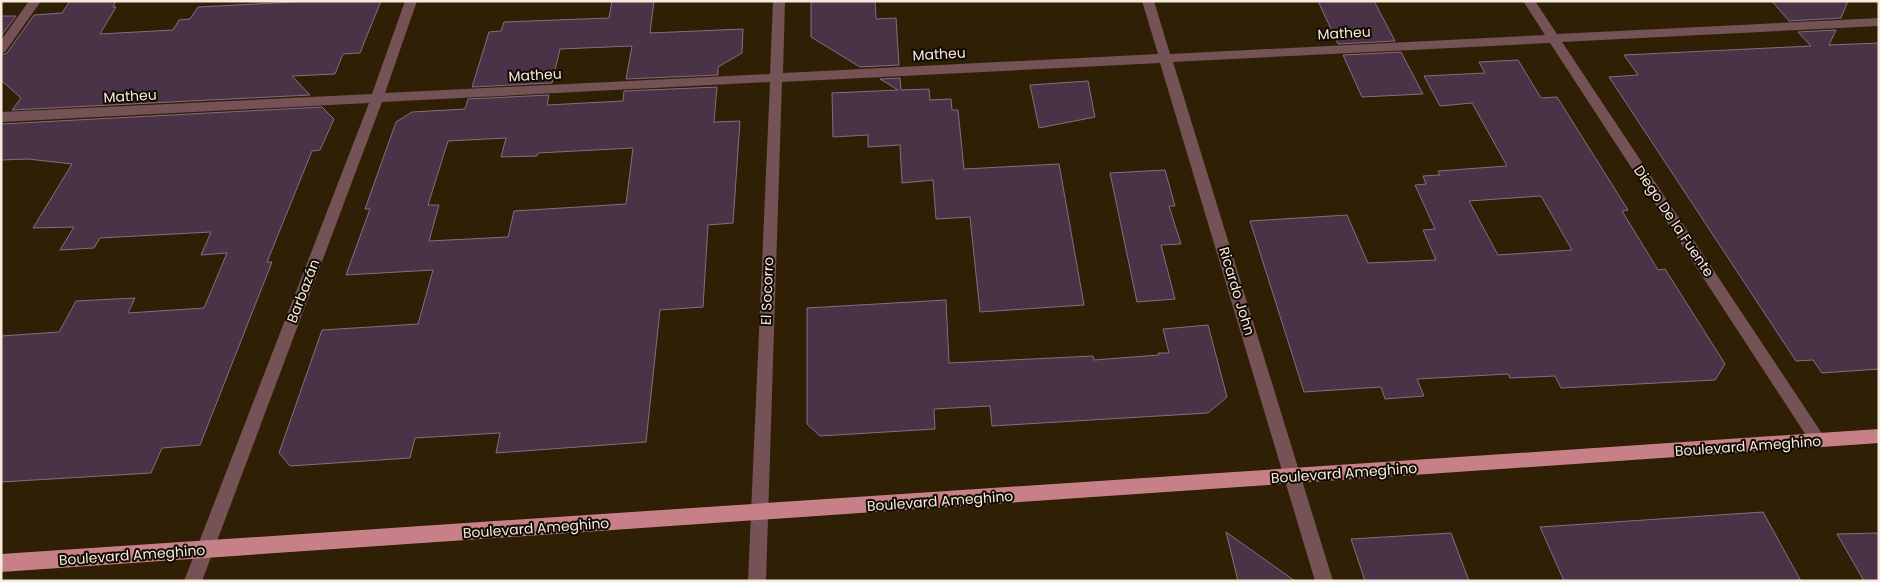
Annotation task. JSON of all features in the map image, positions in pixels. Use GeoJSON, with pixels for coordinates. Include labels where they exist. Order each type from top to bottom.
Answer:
{"type":"FeatureCollection","features":[{"type":"Feature","properties":{"kind":"main road","name":"Boulevard Ameghino"},"geometry":{"type":"LineString","coordinates":[[1,563],[1879,436]]}},
{"type":"Feature","properties":{"kind":"street"},"geometry":{"type":"LineString","coordinates":[[1,49],[35,1]]}},
{"type":"Feature","properties":{"kind":"street","name":"Barbazán"},"geometry":{"type":"LineString","coordinates":[[193,581],[377,99],[411,1]]}},
{"type":"Feature","properties":{"kind":"street","name":"El Socorro"},"geometry":{"type":"LineString","coordinates":[[757,581],[774,77],[779,1]]}},
{"type":"Feature","properties":{"kind":"street","name":"Ricardo John"},"geometry":{"type":"LineString","coordinates":[[1148,1],[1294,476],[1324,581]]}},
{"type":"Feature","properties":{"kind":"street","name":"Diego De la Fuente"},"geometry":{"type":"LineString","coordinates":[[1528,1],[1819,441]]}},
{"type":"Feature","properties":{"kind":"street","name":"Matheu"},"geometry":{"type":"LineString","coordinates":[[1,117],[1879,22]]}},
{"type":"Feature","properties":{"kind":"building"},"geometry":{"type":"Polygon","coordinates":[[[70,1],[116,1],[113,7],[116,7],[100,34],[173,30],[179,20],[190,19],[198,7],[313,1],[381,1],[360,53],[343,54],[335,74],[292,76],[310,95],[12,110],[21,98],[1,80],[1,55],[7,53],[34,15],[62,13],[70,1]]]}},
{"type":"Feature","properties":{"kind":"building"},"geometry":{"type":"Polygon","coordinates":[[[612,1],[654,1],[650,33],[743,29],[742,53],[718,67],[718,75],[626,79],[632,46],[560,49],[552,83],[472,87],[489,32],[501,31],[504,22],[609,18],[612,1]]]}},
{"type":"Feature","properties":{"kind":"building"},"geometry":{"type":"Polygon","coordinates":[[[811,1],[875,1],[876,19],[896,18],[899,65],[860,67],[811,37],[811,1]]]}},
{"type":"Feature","properties":{"kind":"building"},"geometry":{"type":"Polygon","coordinates":[[[1318,1],[1374,1],[1395,41],[1338,44],[1318,1]]]}},
{"type":"Feature","properties":{"kind":"building"},"geometry":{"type":"Polygon","coordinates":[[[1772,1],[1848,1],[1841,18],[1789,21],[1772,1]]]}},
{"type":"Feature","properties":{"kind":"building"},"geometry":{"type":"Polygon","coordinates":[[[1,16],[16,16],[1,36],[1,16]]]}},
{"type":"Feature","properties":{"kind":"building"},"geometry":{"type":"Polygon","coordinates":[[[1836,30],[1829,45],[1879,43],[1879,369],[1822,373],[1813,360],[1796,361],[1609,77],[1638,75],[1624,55],[1811,46],[1798,32],[1836,30]]]}},
{"type":"Feature","properties":{"kind":"building"},"geometry":{"type":"Polygon","coordinates":[[[1401,52],[1423,94],[1362,97],[1343,55],[1401,52]]]}},
{"type":"Feature","properties":{"kind":"building"},"geometry":{"type":"Polygon","coordinates":[[[1518,60],[1541,98],[1557,97],[1628,210],[1622,211],[1658,270],[1665,269],[1725,364],[1715,380],[1561,388],[1555,376],[1510,378],[1508,374],[1417,379],[1424,396],[1385,399],[1381,387],[1304,392],[1250,221],[1347,215],[1368,263],[1436,260],[1423,230],[1435,229],[1415,185],[1426,184],[1423,176],[1440,175],[1438,171],[1507,166],[1472,103],[1440,106],[1424,76],[1485,73],[1479,62],[1518,60]],[[1541,196],[1469,201],[1498,255],[1572,250],[1541,196]]]}},
{"type":"Feature","properties":{"kind":"building"},"geometry":{"type":"Polygon","coordinates":[[[900,78],[901,90],[929,89],[930,100],[951,99],[952,110],[958,110],[964,169],[1059,164],[1084,305],[980,312],[970,217],[936,219],[933,180],[902,183],[900,145],[868,147],[868,135],[833,137],[832,93],[898,90],[880,79],[900,78]]]}},
{"type":"Feature","properties":{"kind":"building"},"geometry":{"type":"Polygon","coordinates":[[[1088,81],[1095,117],[1039,128],[1030,85],[1088,81]]]}},
{"type":"Feature","properties":{"kind":"building"},"geometry":{"type":"Polygon","coordinates":[[[717,87],[714,122],[740,121],[733,223],[708,225],[703,307],[660,310],[646,442],[496,453],[500,433],[415,438],[410,458],[290,466],[279,453],[322,330],[418,324],[433,270],[346,275],[370,209],[365,209],[396,122],[412,112],[465,109],[468,99],[549,95],[547,105],[623,101],[624,91],[717,87]],[[506,138],[448,141],[428,205],[439,205],[429,241],[508,237],[514,211],[626,204],[633,148],[501,157],[506,138]]]}},
{"type":"Feature","properties":{"kind":"building"},"geometry":{"type":"Polygon","coordinates":[[[322,107],[334,119],[320,150],[312,151],[267,262],[272,262],[200,445],[162,448],[151,473],[1,482],[1,336],[59,332],[76,301],[135,298],[128,313],[204,308],[227,253],[201,255],[211,232],[100,238],[94,248],[60,250],[74,227],[33,228],[72,164],[28,159],[1,160],[1,124],[322,107]]]}},
{"type":"Feature","properties":{"kind":"building"},"geometry":{"type":"Polygon","coordinates":[[[1165,170],[1175,206],[1169,206],[1181,244],[1161,245],[1175,299],[1137,302],[1110,173],[1165,170]]]}},
{"type":"Feature","properties":{"kind":"building"},"geometry":{"type":"Polygon","coordinates":[[[946,300],[949,363],[1093,356],[1094,360],[1159,355],[1158,353],[1169,353],[1163,329],[1208,325],[1227,397],[1208,413],[992,426],[990,406],[934,409],[935,429],[820,436],[807,424],[807,308],[946,300]]]}},
{"type":"Feature","properties":{"kind":"building"},"geometry":{"type":"Polygon","coordinates":[[[1763,512],[1801,581],[1564,581],[1540,527],[1763,512]]]}},
{"type":"Feature","properties":{"kind":"building"},"geometry":{"type":"Polygon","coordinates":[[[1226,532],[1295,581],[1238,581],[1226,532]]]}},
{"type":"Feature","properties":{"kind":"building"},"geometry":{"type":"Polygon","coordinates":[[[1451,533],[1469,581],[1365,581],[1351,539],[1451,533]]]}},
{"type":"Feature","properties":{"kind":"building"},"geometry":{"type":"Polygon","coordinates":[[[1879,533],[1879,581],[1864,581],[1837,534],[1879,533]]]}}]}
